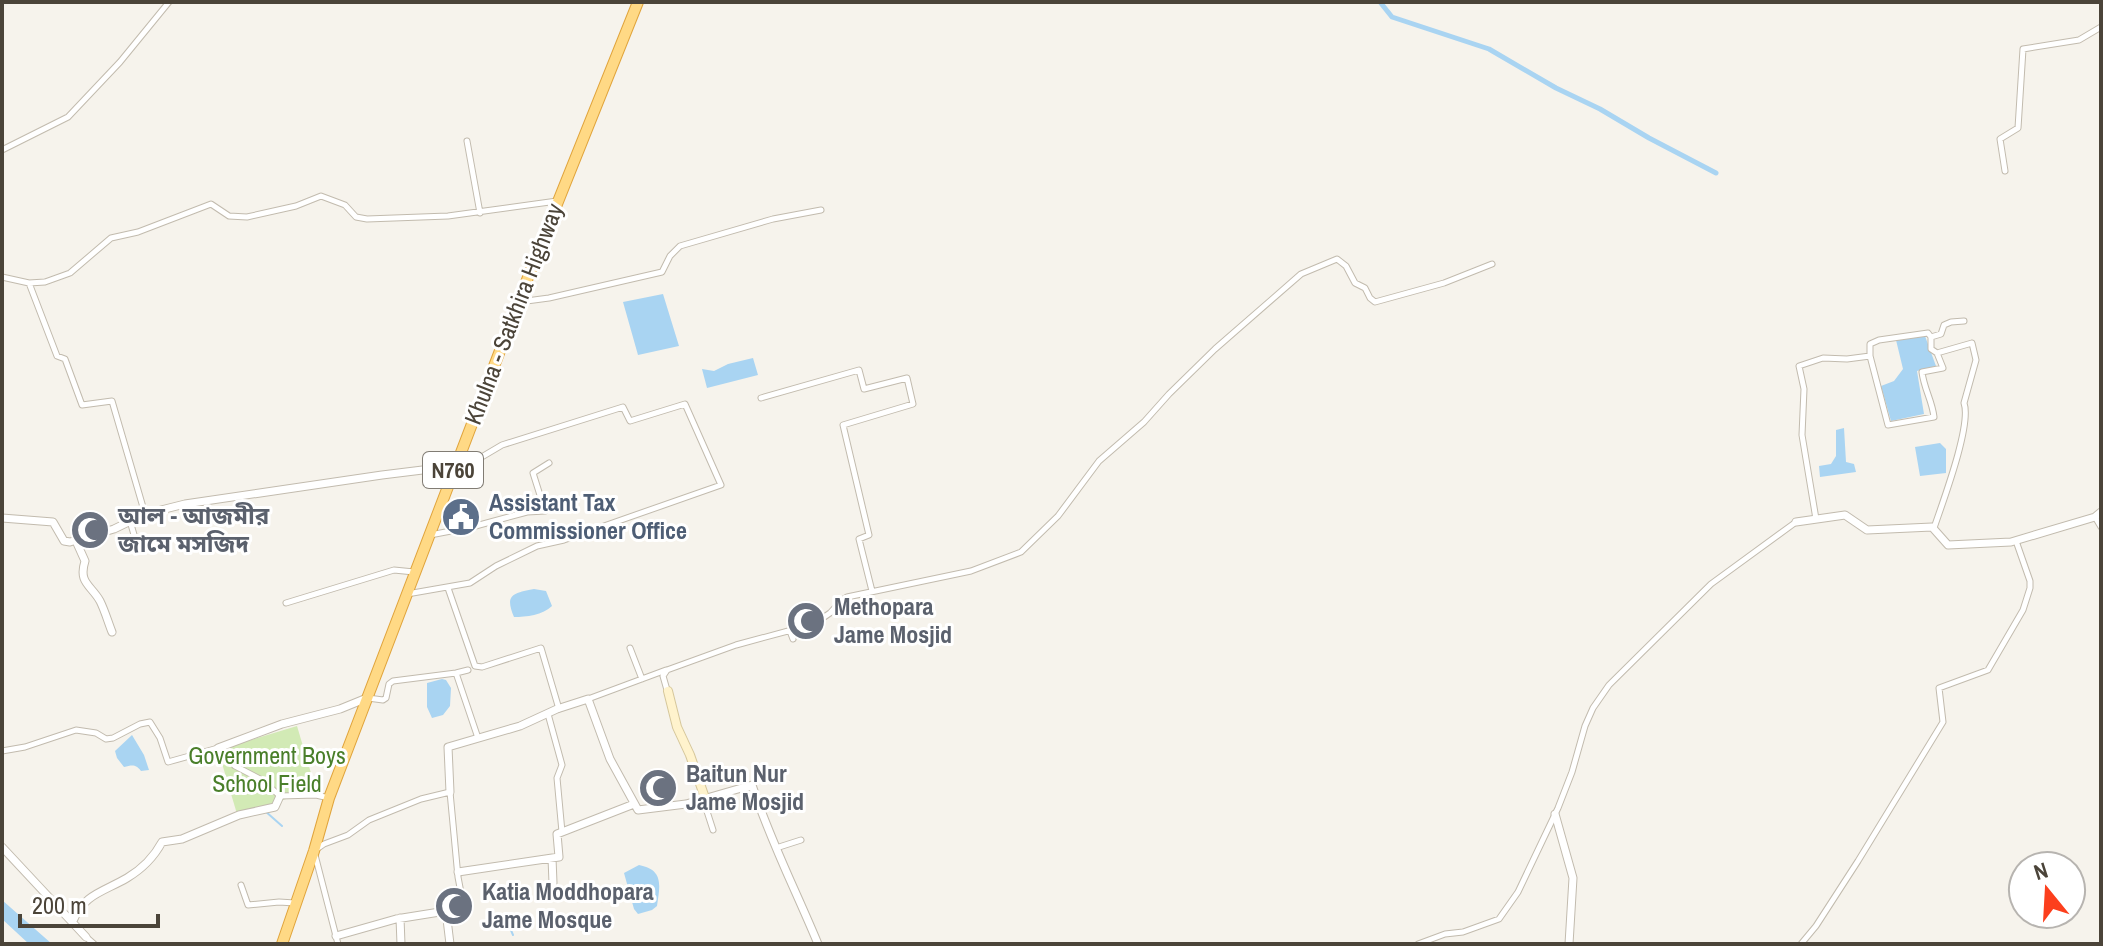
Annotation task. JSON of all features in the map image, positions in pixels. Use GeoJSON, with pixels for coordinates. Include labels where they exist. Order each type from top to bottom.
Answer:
{"type":"FeatureCollection","features":[{"type":"Feature","properties":{"kind":"highway","name":"Khulna - Satkhira Highway"},"geometry":{"type":"LineString","coordinates":[[282,944],[329,798],[518,302],[638,2]]}},
{"type":"Feature","properties":{"kind":"main road"},"geometry":{"type":"LineString","coordinates":[[668,691],[677,727],[704,799]]}},
{"type":"Feature","properties":{"kind":"street"},"geometry":{"type":"LineString","coordinates":[[2,150],[68,117],[120,62],[169,2]]}},
{"type":"Feature","properties":{"kind":"street"},"geometry":{"type":"LineString","coordinates":[[2005,171],[2000,139],[2018,128],[2023,49],[2079,40],[2101,27]]}},
{"type":"Feature","properties":{"kind":"street"},"geometry":{"type":"LineString","coordinates":[[467,141],[480,213]]}},
{"type":"Feature","properties":{"kind":"street"},"geometry":{"type":"LineString","coordinates":[[2,277],[29,283],[45,282],[70,273],[111,238],[138,232],[211,204],[229,216],[247,217],[296,206],[321,196],[345,205],[356,217],[367,219],[480,213],[558,201]]}},
{"type":"Feature","properties":{"kind":"street"},"geometry":{"type":"LineString","coordinates":[[518,302],[549,298],[662,272],[670,256],[680,246],[773,219],[821,210]]}},
{"type":"Feature","properties":{"kind":"street"},"geometry":{"type":"LineString","coordinates":[[447,917],[465,914],[458,872],[448,747],[520,726],[736,645],[814,624],[842,600],[971,571],[1021,552],[1058,516],[1099,461],[1144,422],[1215,349],[1301,274],[1337,259],[1346,266],[1355,283],[1365,288],[1375,302],[1444,283],[1492,264]]}},
{"type":"Feature","properties":{"kind":"street"},"geometry":{"type":"LineString","coordinates":[[29,283],[57,356],[65,359],[82,405],[112,401],[145,514]]}},
{"type":"Feature","properties":{"kind":"street"},"geometry":{"type":"LineString","coordinates":[[1931,337],[1941,334],[1944,325],[1964,321]]}},
{"type":"Feature","properties":{"kind":"street"},"geometry":{"type":"LineString","coordinates":[[1928,333],[1931,349],[1937,353],[1943,368],[1922,372],[1934,417],[1888,425],[1870,356],[1870,344],[1928,333]]}},
{"type":"Feature","properties":{"kind":"street"},"geometry":{"type":"LineString","coordinates":[[1933,529],[1963,430],[1964,403],[1976,360],[1972,343],[1937,353]]}},
{"type":"Feature","properties":{"kind":"street"},"geometry":{"type":"LineString","coordinates":[[1816,519],[1802,435],[1804,389],[1799,366],[1823,358],[1870,356]]}},
{"type":"Feature","properties":{"kind":"street"},"geometry":{"type":"LineString","coordinates":[[761,398],[859,370],[864,389],[907,378],[913,404],[843,425],[869,535],[859,539],[872,591]]}},
{"type":"Feature","properties":{"kind":"street"},"geometry":{"type":"LineString","coordinates":[[2,518],[53,522],[64,541],[76,541],[114,529],[145,514],[211,499],[236,498],[456,463],[480,458],[502,445],[623,407],[630,421],[685,404],[721,485],[564,540],[537,546],[470,583],[407,594]]}},
{"type":"Feature","properties":{"kind":"street"},"geometry":{"type":"LineString","coordinates":[[429,535],[527,512],[545,511],[533,473],[549,463]]}},
{"type":"Feature","properties":{"kind":"street"},"geometry":{"type":"LineString","coordinates":[[1421,943],[1499,919],[1518,892],[1555,814],[1572,772],[1585,726],[1609,685],[1711,584],[1796,522],[1845,515],[1867,530],[1932,527],[1948,545],[2016,541],[2098,515],[2101,527]]}},
{"type":"Feature","properties":{"kind":"street"},"geometry":{"type":"LineString","coordinates":[[130,520],[137,545]]}},
{"type":"Feature","properties":{"kind":"street"},"geometry":{"type":"LineString","coordinates":[[76,541],[85,561],[82,570],[85,584],[96,596],[112,632]]}},
{"type":"Feature","properties":{"kind":"street"},"geometry":{"type":"LineString","coordinates":[[1801,944],[1858,861],[1943,722],[1939,688],[1988,670],[2012,631],[2030,588],[2016,541]]}},
{"type":"Feature","properties":{"kind":"street"},"geometry":{"type":"LineString","coordinates":[[286,603],[394,570],[415,572]]}},
{"type":"Feature","properties":{"kind":"street"},"geometry":{"type":"LineString","coordinates":[[448,588],[475,666],[482,667],[541,648],[559,709]]}},
{"type":"Feature","properties":{"kind":"street"},"geometry":{"type":"LineString","coordinates":[[790,631],[793,639]]}},
{"type":"Feature","properties":{"kind":"street"},"geometry":{"type":"LineString","coordinates":[[630,648],[642,679]]}},
{"type":"Feature","properties":{"kind":"street"},"geometry":{"type":"LineString","coordinates":[[2,751],[25,747],[76,730],[96,733],[106,739],[113,738],[150,722],[160,738],[168,762],[367,698],[386,698],[389,684],[393,681],[468,670]]}},
{"type":"Feature","properties":{"kind":"street"},"geometry":{"type":"LineString","coordinates":[[667,670],[663,676],[668,691]]}},
{"type":"Feature","properties":{"kind":"street"},"geometry":{"type":"LineString","coordinates":[[456,673],[478,738]]}},
{"type":"Feature","properties":{"kind":"street"},"geometry":{"type":"LineString","coordinates":[[588,699],[610,759],[638,810],[686,804],[752,785],[775,849],[818,944]]}},
{"type":"Feature","properties":{"kind":"street"},"geometry":{"type":"LineString","coordinates":[[548,714],[562,765],[557,778],[562,832]]}},
{"type":"Feature","properties":{"kind":"street"},"geometry":{"type":"LineString","coordinates":[[218,748],[235,766],[262,780],[280,796],[316,795],[329,798]]}},
{"type":"Feature","properties":{"kind":"street"},"geometry":{"type":"LineString","coordinates":[[450,792],[421,799],[369,820],[348,835],[314,851],[337,940],[365,926],[446,911],[450,944]]}},
{"type":"Feature","properties":{"kind":"street"},"geometry":{"type":"LineString","coordinates":[[73,921],[78,907],[141,868],[154,856],[162,842],[182,839],[239,815],[275,807],[280,796]]}},
{"type":"Feature","properties":{"kind":"street"},"geometry":{"type":"LineString","coordinates":[[704,799],[713,830]]}},
{"type":"Feature","properties":{"kind":"street"},"geometry":{"type":"LineString","coordinates":[[458,872],[559,857],[557,834],[634,804]]}},
{"type":"Feature","properties":{"kind":"street"},"geometry":{"type":"LineString","coordinates":[[1555,814],[1573,878],[1569,944]]}},
{"type":"Feature","properties":{"kind":"street"},"geometry":{"type":"LineString","coordinates":[[775,849],[801,840]]}},
{"type":"Feature","properties":{"kind":"street"},"geometry":{"type":"LineString","coordinates":[[2,847],[94,944]]}},
{"type":"Feature","properties":{"kind":"street"},"geometry":{"type":"LineString","coordinates":[[552,858],[553,883]]}},
{"type":"Feature","properties":{"kind":"street"},"geometry":{"type":"LineString","coordinates":[[241,885],[248,905],[296,903]]}},
{"type":"Feature","properties":{"kind":"street"},"geometry":{"type":"LineString","coordinates":[[400,918],[401,944]]}},
{"type":"Feature","properties":{"kind":"green space","name":"Government Boys School Field"},"geometry":{"type":"Polygon","coordinates":[[[297,726],[316,790],[237,814],[218,750],[297,726]]]}},
{"type":"Feature","properties":{"kind":"water"},"geometry":{"type":"Polygon","coordinates":[[[663,294],[679,346],[638,355],[623,302],[663,294]]]}},
{"type":"Feature","properties":{"kind":"water"},"geometry":{"type":"Polygon","coordinates":[[[1925,336],[1936,366],[1917,371],[1924,414],[1891,421],[1881,386],[1894,381],[1903,369],[1896,340],[1925,336]]]}},
{"type":"Feature","properties":{"kind":"water"},"geometry":{"type":"Polygon","coordinates":[[[753,358],[758,375],[707,388],[702,369],[714,371],[753,358]]]}},
{"type":"Feature","properties":{"kind":"water"},"geometry":{"type":"Polygon","coordinates":[[[1844,428],[1846,462],[1854,464],[1856,472],[1820,477],[1819,466],[1831,464],[1836,456],[1836,430],[1844,428]]]}},
{"type":"Feature","properties":{"kind":"water"},"geometry":{"type":"Polygon","coordinates":[[[1940,443],[1946,449],[1946,473],[1920,476],[1915,447],[1940,443]]]}},
{"type":"Feature","properties":{"kind":"water"},"geometry":{"type":"Polygon","coordinates":[[[534,589],[546,591],[552,606],[529,616],[514,617],[510,603],[513,596],[534,589]]]}},
{"type":"Feature","properties":{"kind":"water"},"geometry":{"type":"Polygon","coordinates":[[[442,679],[451,688],[450,706],[443,715],[432,718],[427,707],[427,683],[442,679]]]}},
{"type":"Feature","properties":{"kind":"water"},"geometry":{"type":"Polygon","coordinates":[[[132,735],[149,770],[124,767],[117,758],[115,751],[132,735]]]}},
{"type":"Feature","properties":{"kind":"water"},"geometry":{"type":"Polygon","coordinates":[[[639,865],[653,871],[659,885],[657,906],[638,914],[624,873],[639,865]]]}},
{"type":"Feature","properties":{"kind":"water"},"geometry":{"type":"Polygon","coordinates":[[[2,900],[52,944],[29,944],[2,919],[2,900]]]}},
{"type":"Feature","properties":{"kind":"waterway"},"geometry":{"type":"LineString","coordinates":[[1380,2],[1392,17],[1489,49],[1716,173]]}},
{"type":"Feature","properties":{"kind":"waterway"},"geometry":{"type":"LineString","coordinates":[[265,811],[282,826]]}},
{"type":"Feature","properties":{"kind":"waterway"},"geometry":{"type":"LineString","coordinates":[[505,916],[513,935]]}},
{"type":"Feature","properties":{"kind":"place","name":"Assistant Tax Commissioner Office"},"geometry":{"type":"Point","coordinates":[461,517]}},
{"type":"Feature","properties":{"kind":"place","name":"আল - আজমীর জামে মসজিদ"},"geometry":{"type":"Point","coordinates":[90,530]}},
{"type":"Feature","properties":{"kind":"place","name":"Methopara Jame Mosjid"},"geometry":{"type":"Point","coordinates":[806,621]}},
{"type":"Feature","properties":{"kind":"place","name":"Baitun Nur Jame Mosjid"},"geometry":{"type":"Point","coordinates":[658,788]}},
{"type":"Feature","properties":{"kind":"place","name":"Katia Moddhopara Jame Mosque"},"geometry":{"type":"Point","coordinates":[454,906]}}]}
